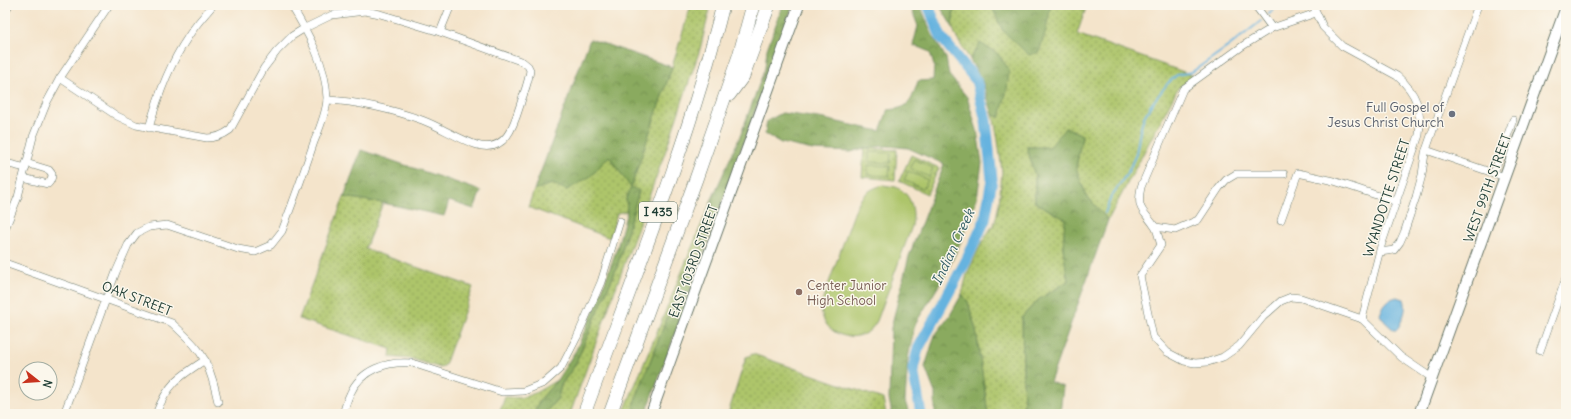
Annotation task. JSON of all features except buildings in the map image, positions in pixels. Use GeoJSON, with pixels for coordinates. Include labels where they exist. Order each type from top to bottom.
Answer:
{"type":"FeatureCollection","features":[{"type":"Feature","properties":{"kind":"highway","name":"I 435"},"geometry":{"type":"LineString","coordinates":[[610,414],[739,56],[753,5]]}},
{"type":"Feature","properties":{"kind":"highway"},"geometry":{"type":"LineString","coordinates":[[721,106],[743,76],[769,5]]}},
{"type":"Feature","properties":{"kind":"highway","name":"I 435"},"geometry":{"type":"LineString","coordinates":[[584,414],[646,246],[697,98],[722,6]]}},
{"type":"Feature","properties":{"kind":"street"},"geometry":{"type":"LineString","coordinates":[[5,11],[9,5]]}},
{"type":"Feature","properties":{"kind":"street"},"geometry":{"type":"LineString","coordinates":[[5,229],[18,197],[33,136],[47,102],[60,78],[109,5]]}},
{"type":"Feature","properties":{"kind":"street"},"geometry":{"type":"LineString","coordinates":[[149,128],[158,95],[175,58],[188,36],[213,5]]}},
{"type":"Feature","properties":{"kind":"street"},"geometry":{"type":"LineString","coordinates":[[64,414],[106,298],[128,245],[136,233],[149,227],[167,225],[238,249],[255,252],[271,245],[278,239],[319,128],[327,100],[325,82],[320,62],[305,28],[292,5]]}},
{"type":"Feature","properties":{"kind":"street"},"geometry":{"type":"LineString","coordinates":[[440,32],[452,5]]}},
{"type":"Feature","properties":{"kind":"street","name":"EAST 103RD STREET"},"geometry":{"type":"LineString","coordinates":[[651,414],[798,5]]}},
{"type":"Feature","properties":{"kind":"street"},"geometry":{"type":"LineString","coordinates":[[1255,5],[1272,28]]}},
{"type":"Feature","properties":{"kind":"street","name":"WYANDOTTE STREET"},"geometry":{"type":"LineString","coordinates":[[1313,5],[1323,26],[1342,46],[1397,76],[1412,93],[1417,103],[1421,120],[1420,135],[1380,252],[1362,319]]}},
{"type":"Feature","properties":{"kind":"street"},"geometry":{"type":"LineString","coordinates":[[1380,252],[1394,250],[1400,242],[1416,197],[1422,175],[1426,150],[1478,5]]}},
{"type":"Feature","properties":{"kind":"street","name":"WEST 99TH STREET"},"geometry":{"type":"LineString","coordinates":[[1419,414],[1429,376],[1505,177],[1566,7]]}},
{"type":"Feature","properties":{"kind":"street"},"geometry":{"type":"LineString","coordinates":[[60,78],[117,116],[136,124],[149,128],[207,138],[216,138],[224,134],[233,125],[264,68],[277,51],[287,41],[305,28],[332,15],[365,11],[395,18],[440,32],[523,62],[529,67],[530,75],[514,127],[508,136],[500,143],[488,146],[478,145],[422,120],[372,106],[352,102],[327,100]]}},
{"type":"Feature","properties":{"kind":"street"},"geometry":{"type":"LineString","coordinates":[[1316,14],[1272,28],[1244,45],[1183,89],[1141,187],[1139,197],[1140,208],[1156,228],[1161,245],[1140,276],[1153,337],[1166,352],[1184,361],[1195,364],[1208,362],[1223,357],[1238,346],[1263,317],[1281,301],[1291,297],[1301,298],[1362,319],[1401,357],[1429,376]]}},
{"type":"Feature","properties":{"kind":"street"},"geometry":{"type":"LineString","coordinates":[[1494,174],[1513,120]]}},
{"type":"Feature","properties":{"kind":"street"},"geometry":{"type":"LineString","coordinates":[[1426,150],[1505,177]]}},
{"type":"Feature","properties":{"kind":"street"},"geometry":{"type":"LineString","coordinates":[[5,163],[49,170],[52,174],[48,184],[23,178]]}},
{"type":"Feature","properties":{"kind":"street"},"geometry":{"type":"LineString","coordinates":[[1281,220],[1298,173],[1334,181],[1397,202]]}},
{"type":"Feature","properties":{"kind":"street"},"geometry":{"type":"LineString","coordinates":[[1156,228],[1175,230],[1198,220],[1219,188],[1226,180],[1236,174],[1284,174]]}},
{"type":"Feature","properties":{"kind":"street"},"geometry":{"type":"LineString","coordinates":[[343,414],[350,393],[356,383],[374,368],[388,363],[412,363],[494,390],[514,392],[535,388],[544,383],[553,376],[563,364],[577,337],[601,282],[620,221]]}},
{"type":"Feature","properties":{"kind":"street","name":"OAK STREET"},"geometry":{"type":"LineString","coordinates":[[5,262],[172,323],[192,342],[205,360],[215,388],[218,402]]}},
{"type":"Feature","properties":{"kind":"street"},"geometry":{"type":"LineString","coordinates":[[1540,351],[1566,278]]}},
{"type":"Feature","properties":{"kind":"street"},"geometry":{"type":"LineString","coordinates":[[156,414],[161,401],[179,377],[205,360]]}},
{"type":"Feature","properties":{"kind":"green space"},"geometry":{"type":"Polygon","coordinates":[[[691,5],[711,5],[700,49],[667,147],[570,414],[544,414],[558,398],[561,385],[575,365],[617,267],[639,191],[626,198],[627,211],[617,213],[610,238],[528,207],[534,190],[552,184],[591,176],[609,156],[631,187],[672,67],[691,5]]]}},
{"type":"Feature","properties":{"kind":"green space"},"geometry":{"type":"Polygon","coordinates":[[[783,5],[793,5],[646,414],[639,414],[633,406],[685,271],[693,265],[712,209],[712,199],[741,134],[765,68],[767,49],[783,5]]]}},
{"type":"Feature","properties":{"kind":"green space"},"geometry":{"type":"Polygon","coordinates":[[[910,5],[920,5],[932,34],[946,58],[949,75],[967,97],[977,130],[982,163],[977,198],[961,241],[946,274],[915,324],[908,358],[905,401],[909,414],[892,414],[889,399],[891,328],[909,256],[944,164],[908,148],[887,146],[864,148],[851,152],[813,150],[781,143],[765,134],[767,121],[782,113],[819,118],[880,131],[888,110],[906,105],[914,94],[918,81],[933,80],[934,66],[930,52],[913,45],[918,26],[910,5]]]}},
{"type":"Feature","properties":{"kind":"green space"},"geometry":{"type":"Polygon","coordinates":[[[940,5],[955,5],[952,26],[941,8],[940,5]]]}},
{"type":"Feature","properties":{"kind":"green space"},"geometry":{"type":"Polygon","coordinates":[[[955,5],[991,5],[1003,31],[1051,5],[1087,5],[1077,34],[1195,76],[1178,88],[1108,220],[1086,195],[1076,168],[1082,135],[1050,148],[1027,147],[1035,176],[1035,202],[1065,219],[1063,248],[1068,281],[1038,300],[1022,317],[1024,414],[988,414],[976,330],[968,302],[962,294],[967,274],[981,244],[995,222],[999,204],[1002,172],[993,115],[1000,117],[980,44],[970,59],[957,39],[952,26],[955,5]]]}},
{"type":"Feature","properties":{"kind":"green space"},"geometry":{"type":"Polygon","coordinates":[[[991,5],[1051,5],[1046,30],[1039,52],[1029,55],[1003,31],[991,5]]]}},
{"type":"Feature","properties":{"kind":"green space"},"geometry":{"type":"Polygon","coordinates":[[[590,39],[672,67],[631,187],[639,191],[617,267],[575,365],[561,385],[558,398],[544,414],[533,414],[540,400],[557,380],[576,350],[599,298],[617,248],[627,211],[626,198],[631,188],[609,156],[591,176],[567,190],[552,184],[534,190],[590,39]]]}},
{"type":"Feature","properties":{"kind":"green space"},"geometry":{"type":"Polygon","coordinates":[[[980,43],[998,54],[1009,70],[1007,89],[1000,117],[993,115],[983,83],[970,60],[980,43]]]}},
{"type":"Feature","properties":{"kind":"green space"},"geometry":{"type":"Polygon","coordinates":[[[1066,127],[1082,135],[1076,168],[1086,195],[1108,220],[1050,382],[1063,387],[1060,414],[1024,414],[1022,317],[1038,300],[1068,281],[1063,248],[1065,219],[1035,202],[1035,176],[1027,147],[1050,147],[1066,127]]]}},
{"type":"Feature","properties":{"kind":"green space"},"geometry":{"type":"Polygon","coordinates":[[[864,148],[897,150],[895,180],[862,177],[864,148]]]}},
{"type":"Feature","properties":{"kind":"green space"},"geometry":{"type":"Polygon","coordinates":[[[361,150],[481,191],[474,209],[449,201],[444,216],[383,203],[344,197],[361,150]]]}},
{"type":"Feature","properties":{"kind":"green space"},"geometry":{"type":"Polygon","coordinates":[[[869,152],[891,153],[890,163],[869,162],[869,152]]]}},
{"type":"Feature","properties":{"kind":"green space"},"geometry":{"type":"Polygon","coordinates":[[[911,155],[939,168],[927,194],[899,181],[911,155]]]}},
{"type":"Feature","properties":{"kind":"green space"},"geometry":{"type":"Polygon","coordinates":[[[914,159],[933,168],[929,177],[910,168],[914,159]]]}},
{"type":"Feature","properties":{"kind":"green space"},"geometry":{"type":"Polygon","coordinates":[[[868,165],[890,166],[889,176],[868,175],[868,165]]]}},
{"type":"Feature","properties":{"kind":"green space"},"geometry":{"type":"Polygon","coordinates":[[[908,171],[928,180],[923,189],[904,180],[908,171]]]}},
{"type":"Feature","properties":{"kind":"green space"},"geometry":{"type":"Polygon","coordinates":[[[883,185],[896,187],[909,198],[913,215],[912,226],[877,321],[870,330],[863,335],[841,335],[834,332],[825,321],[822,312],[822,302],[857,205],[862,197],[868,192],[883,185]]]}},
{"type":"Feature","properties":{"kind":"green space"},"geometry":{"type":"Polygon","coordinates":[[[344,197],[383,203],[365,249],[473,287],[445,365],[441,368],[412,359],[390,357],[391,349],[299,319],[344,197]]]}},
{"type":"Feature","properties":{"kind":"green space"},"geometry":{"type":"Polygon","coordinates":[[[712,199],[712,209],[693,265],[685,271],[633,406],[639,414],[623,414],[712,199]]]}},
{"type":"Feature","properties":{"kind":"green space"},"geometry":{"type":"Polygon","coordinates":[[[962,294],[968,302],[976,330],[988,414],[935,414],[935,393],[925,367],[935,335],[949,317],[962,294]]]}},
{"type":"Feature","properties":{"kind":"green space"},"geometry":{"type":"Polygon","coordinates":[[[753,354],[883,399],[886,414],[728,414],[746,357],[753,354]]]}},
{"type":"Feature","properties":{"kind":"green space"},"geometry":{"type":"Polygon","coordinates":[[[557,380],[540,400],[533,414],[499,414],[505,397],[521,398],[535,393],[557,380]]]}},
{"type":"Feature","properties":{"kind":"water"},"geometry":{"type":"Polygon","coordinates":[[[1397,297],[1404,299],[1405,307],[1401,322],[1397,330],[1394,330],[1380,315],[1386,303],[1397,297]]]}},
{"type":"Feature","properties":{"kind":"waterway","name":"Indian Creek"},"geometry":{"type":"LineString","coordinates":[[921,414],[913,369],[918,349],[966,261],[985,220],[992,179],[986,121],[976,80],[941,37],[928,5]]}},
{"type":"Feature","properties":{"kind":"waterway"},"geometry":{"type":"LineString","coordinates":[[1269,14],[1278,5]]}},
{"type":"Feature","properties":{"kind":"waterway"},"geometry":{"type":"LineString","coordinates":[[1105,213],[1111,197],[1128,172],[1136,154],[1144,117],[1151,105],[1168,83],[1177,75],[1192,72],[1261,21]]}},
{"type":"Feature","properties":{"kind":"place","name":"Full Gospel of Jesus Christ Church"},"geometry":{"type":"Point","coordinates":[1452,114]}},
{"type":"Feature","properties":{"kind":"place","name":"Center Junior High School"},"geometry":{"type":"Point","coordinates":[799,292]}}]}
